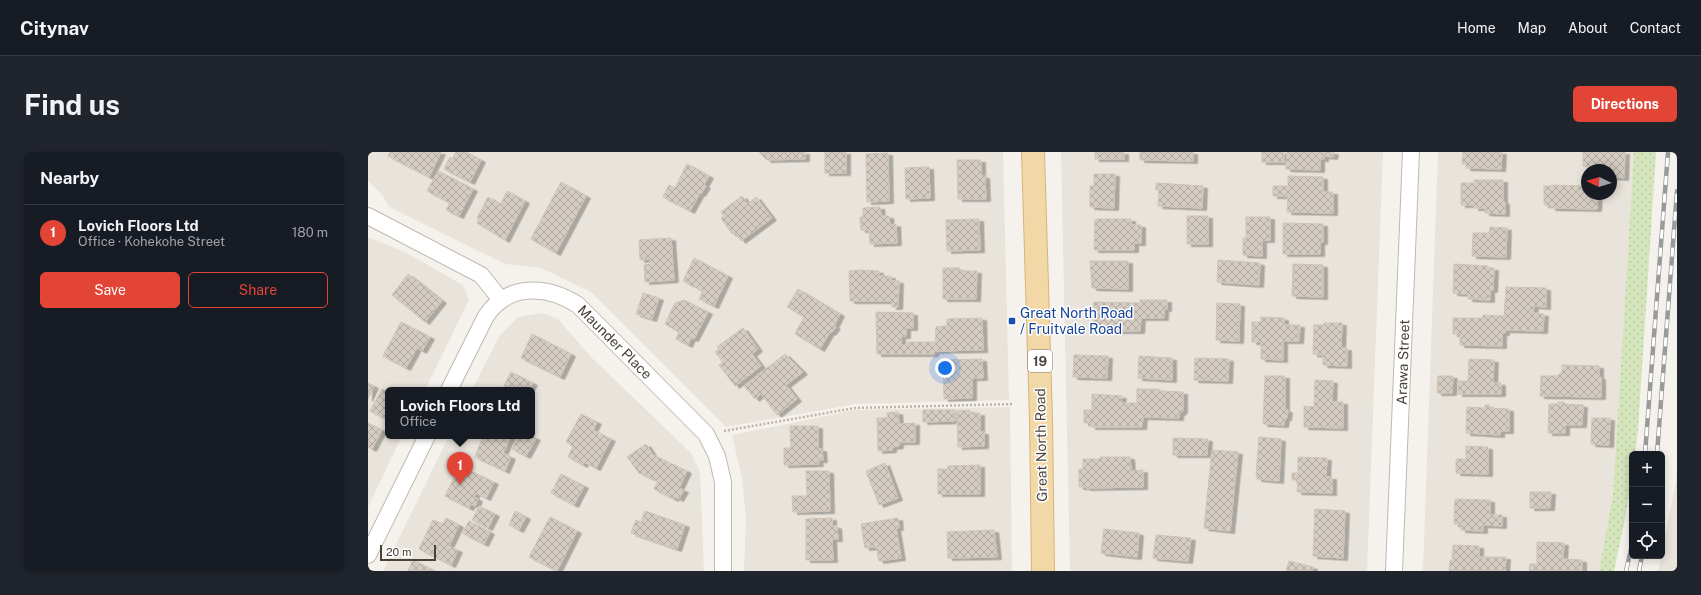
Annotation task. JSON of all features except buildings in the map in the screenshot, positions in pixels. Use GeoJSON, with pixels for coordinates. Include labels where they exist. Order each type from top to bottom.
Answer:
{"type":"FeatureCollection","features":[{"type":"Feature","properties":{"kind":"main road","name":"Great North Road"},"geometry":{"type":"LineString","coordinates":[[1033,152],[1041,420],[1043,571]]}},
{"type":"Feature","properties":{"kind":"street","name":"Arawa Street"},"geometry":{"type":"LineString","coordinates":[[1394,571],[1411,152]]}},
{"type":"Feature","properties":{"kind":"street"},"geometry":{"type":"LineString","coordinates":[[368,216],[481,275],[501,300],[493,306],[486,316],[450,387]]}},
{"type":"Feature","properties":{"kind":"street","name":"Maunder Place"},"geometry":{"type":"LineString","coordinates":[[501,300],[523,291],[539,290],[566,297],[578,305],[706,434],[717,456],[723,482],[723,571]]}},
{"type":"Feature","properties":{"kind":"street"},"geometry":{"type":"LineString","coordinates":[[368,555],[426,439]]}},
{"type":"Feature","properties":{"kind":"path"},"geometry":{"type":"LineString","coordinates":[[722,432],[855,408],[1012,404]]}},
{"type":"Feature","properties":{"kind":"shaded area"},"geometry":{"type":"Polygon","coordinates":[[[368,152],[1003,152],[1009,400],[856,404],[726,427],[591,292],[541,268],[505,264],[389,207],[381,193],[368,181],[368,152]]]}},
{"type":"Feature","properties":{"kind":"shaded area"},"geometry":{"type":"Polygon","coordinates":[[[1061,152],[1383,152],[1367,571],[1070,571],[1061,152]]]}},
{"type":"Feature","properties":{"kind":"shaded area"},"geometry":{"type":"Polygon","coordinates":[[[1438,152],[1634,152],[1613,494],[1599,571],[1423,571],[1438,152]]]}},
{"type":"Feature","properties":{"kind":"shaded area"},"geometry":{"type":"Polygon","coordinates":[[[368,237],[405,252],[463,285],[469,300],[426,387],[385,387],[385,439],[401,439],[368,507],[368,237]]]}},
{"type":"Feature","properties":{"kind":"shaded area"},"geometry":{"type":"Polygon","coordinates":[[[542,313],[558,319],[590,356],[691,453],[700,472],[704,571],[383,571],[448,439],[535,439],[535,387],[474,387],[500,335],[518,317],[542,313]]]}},
{"type":"Feature","properties":{"kind":"shaded area"},"geometry":{"type":"Polygon","coordinates":[[[1010,407],[1012,571],[744,571],[746,517],[742,479],[732,435],[855,410],[1010,407]]]}},
{"type":"Feature","properties":{"kind":"shaded area"},"geometry":{"type":"Polygon","coordinates":[[[1677,469],[1677,571],[1658,571],[1660,559],[1665,559],[1665,536],[1677,469]]]}},
{"type":"Feature","properties":{"kind":"green space"},"geometry":{"type":"Polygon","coordinates":[[[1634,152],[1656,152],[1635,451],[1629,451],[1629,491],[1614,571],[1599,571],[1613,494],[1634,152]]]}},
{"type":"Feature","properties":{"kind":"railway"},"geometry":{"type":"LineString","coordinates":[[1645,451],[1668,152]]}},
{"type":"Feature","properties":{"kind":"railway"},"geometry":{"type":"LineString","coordinates":[[1657,451],[1677,191]]}},
{"type":"Feature","properties":{"kind":"railway"},"geometry":{"type":"LineString","coordinates":[[1626,571],[1629,558]]}},
{"type":"Feature","properties":{"kind":"railway"},"geometry":{"type":"LineString","coordinates":[[1639,571],[1641,559]]}},
{"type":"Feature","properties":{"kind":"place","name":"Great North Road / Fruitvale Road"},"geometry":{"type":"Point","coordinates":[1012,321]}},
{"type":"Feature","properties":{"kind":"place","name":"Lovich Floors Ltd"},"geometry":{"type":"Point","coordinates":[460,485]}}]}
